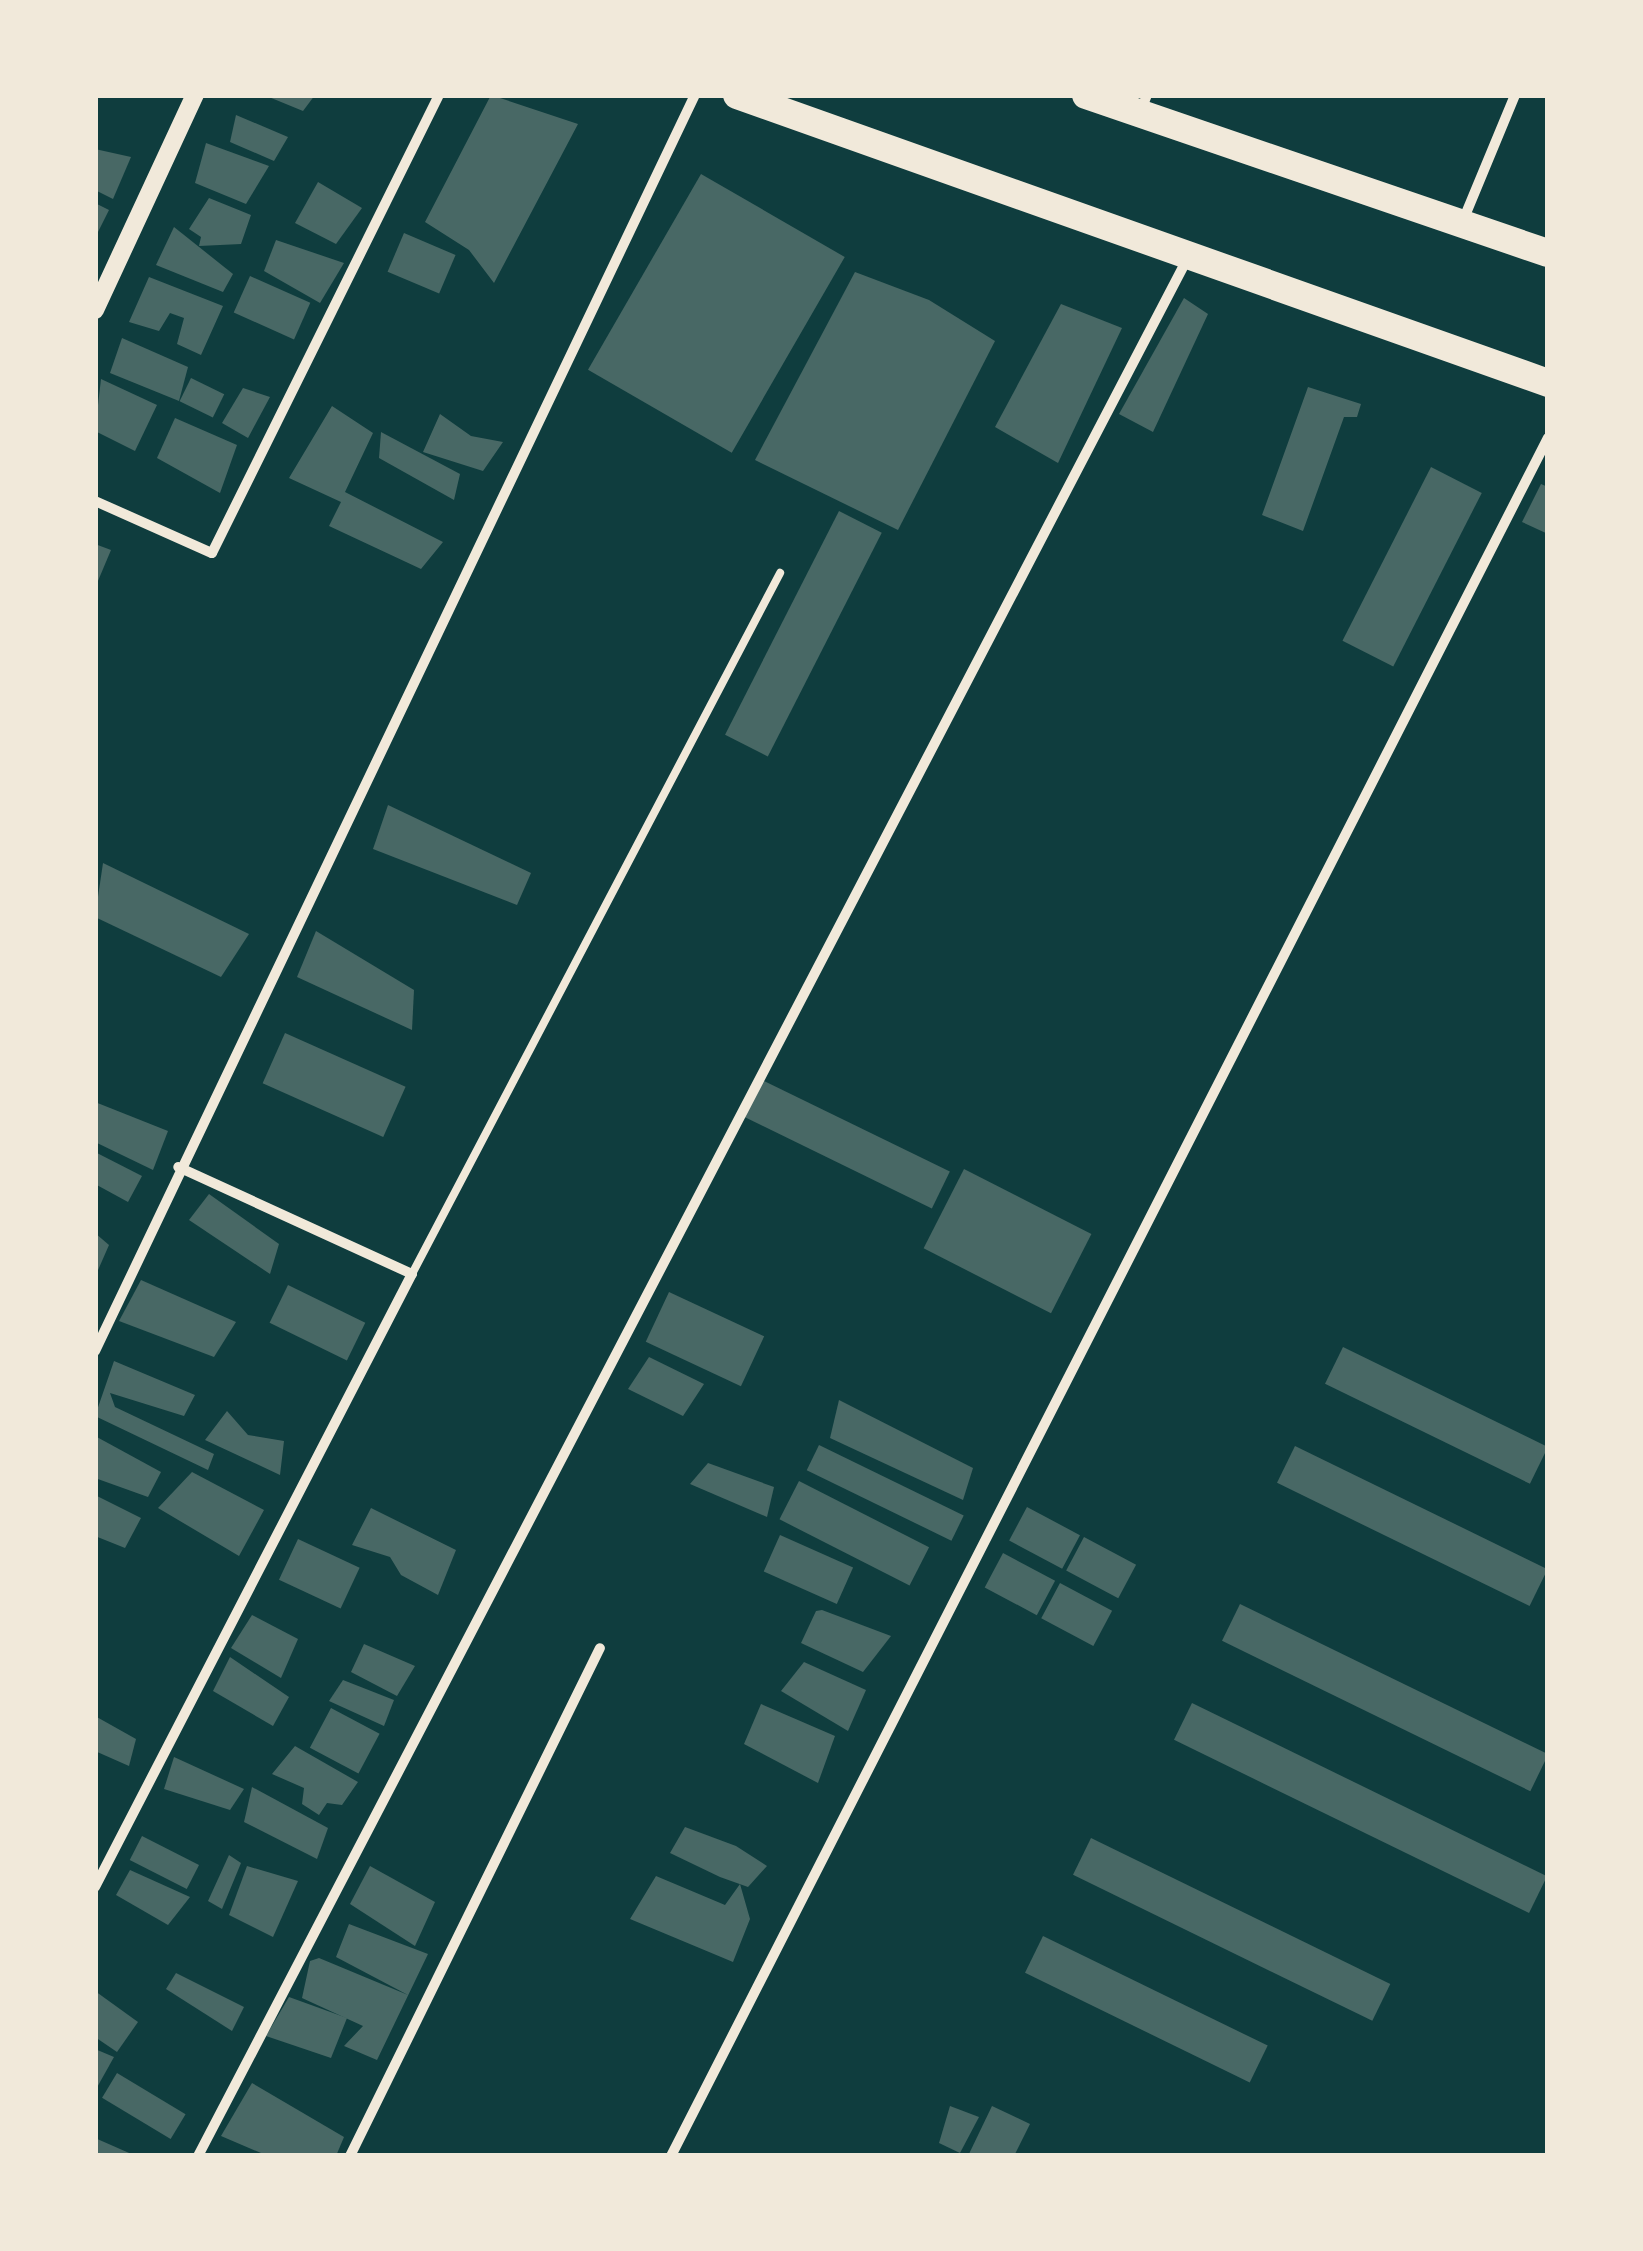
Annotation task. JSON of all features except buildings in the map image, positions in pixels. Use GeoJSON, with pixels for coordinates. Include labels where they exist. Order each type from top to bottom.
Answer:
{"type":"FeatureCollection","features":[{"type":"Feature","properties":{"kind":"highway"},"geometry":{"type":"LineString","coordinates":[[737,95],[1548,383]]}},
{"type":"Feature","properties":{"kind":"highway"},"geometry":{"type":"LineString","coordinates":[[1086,95],[1144,104],[1461,225],[1548,253]]}},
{"type":"Feature","properties":{"kind":"street"},"geometry":{"type":"LineString","coordinates":[[95,310],[194,95]]}},
{"type":"Feature","properties":{"kind":"street"},"geometry":{"type":"LineString","coordinates":[[95,501],[212,552],[439,95]]}},
{"type":"Feature","properties":{"kind":"street"},"geometry":{"type":"LineString","coordinates":[[95,1351],[178,1167],[695,95]]}},
{"type":"Feature","properties":{"kind":"street"},"geometry":{"type":"LineString","coordinates":[[1461,225],[1515,95]]}},
{"type":"Feature","properties":{"kind":"street"},"geometry":{"type":"LineString","coordinates":[[198,2156],[1188,258]]}},
{"type":"Feature","properties":{"kind":"street"},"geometry":{"type":"LineString","coordinates":[[671,2156],[1548,438]]}},
{"type":"Feature","properties":{"kind":"street"},"geometry":{"type":"LineString","coordinates":[[95,1887],[412,1274],[178,1167]]}},
{"type":"Feature","properties":{"kind":"street"},"geometry":{"type":"LineString","coordinates":[[350,2156],[600,1648]]}},
{"type":"Feature","properties":{"kind":"lane"},"geometry":{"type":"LineString","coordinates":[[412,1274],[780,572]]}}]}
